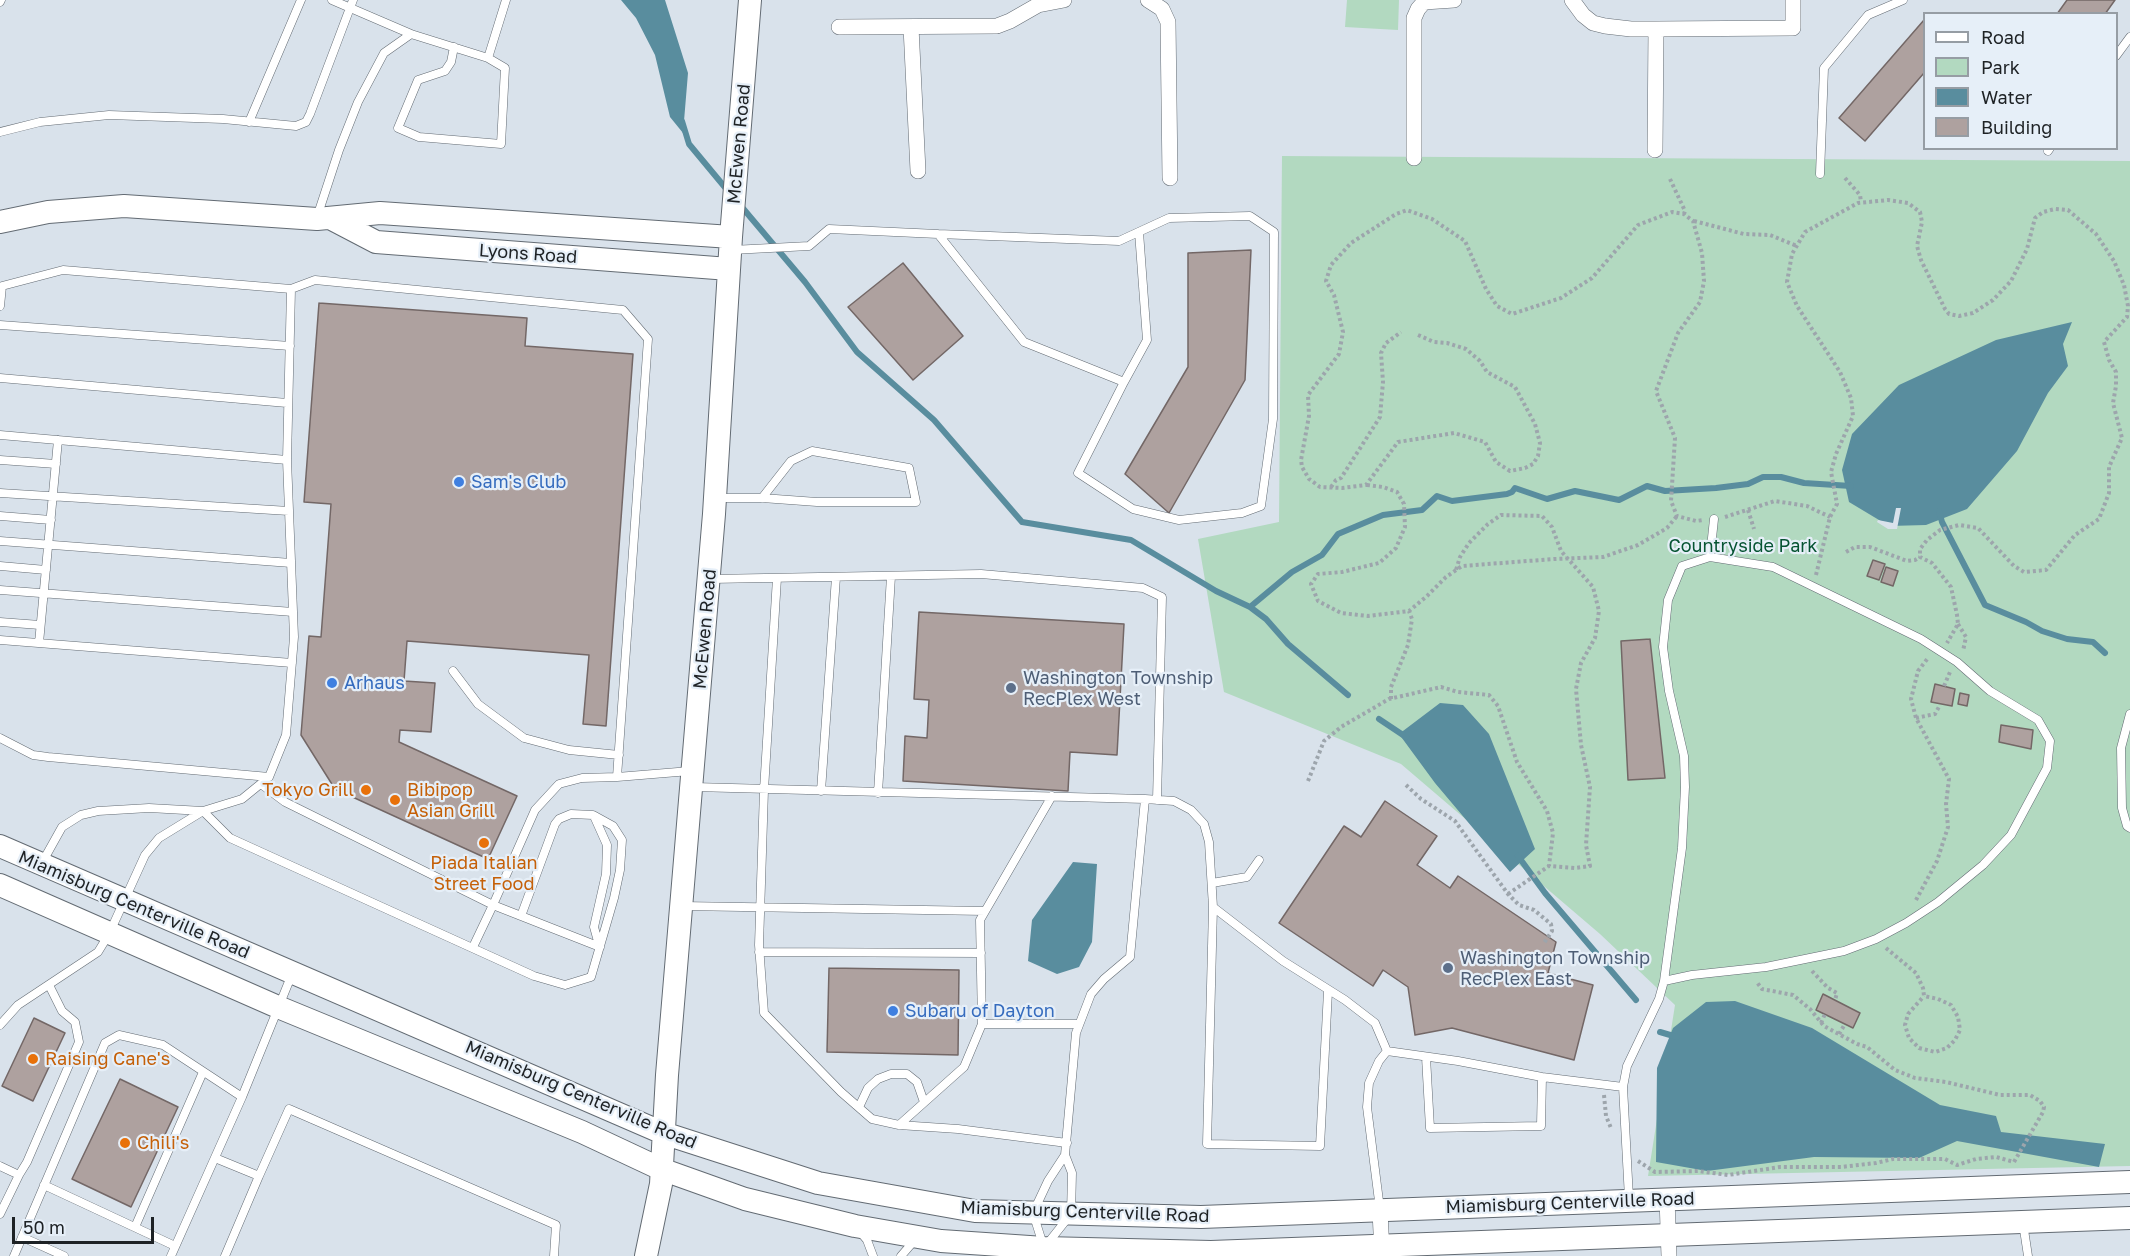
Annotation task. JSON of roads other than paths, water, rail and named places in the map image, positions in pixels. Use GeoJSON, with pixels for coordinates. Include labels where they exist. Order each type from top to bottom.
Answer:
{"type":"FeatureCollection","features":[{"type":"Feature","properties":{"kind":"main road","name":"McEwen Road"},"geometry":{"type":"LineString","coordinates":[[646,1256],[658,1203],[661,1169],[709,579],[730,252],[750,0]]}},
{"type":"Feature","properties":{"kind":"main road","name":"Lyons Road"},"geometry":{"type":"LineString","coordinates":[[0,222],[48,212],[124,206],[324,219],[380,213],[730,252]]}},
{"type":"Feature","properties":{"kind":"main road","name":"Lyons Road"},"geometry":{"type":"LineString","coordinates":[[324,219],[376,242],[730,252]]}},
{"type":"Feature","properties":{"kind":"main road","name":"Miamisburg Centerville Road"},"geometry":{"type":"LineString","coordinates":[[0,846],[124,902],[663,1133],[818,1183],[975,1211],[1201,1217],[2130,1182]]}},
{"type":"Feature","properties":{"kind":"main road","name":"Miamisburg Centerville Road"},"geometry":{"type":"LineString","coordinates":[[0,885],[278,1007],[571,1127],[661,1169],[745,1199],[855,1226],[920,1237],[1044,1248],[1211,1252],[1382,1250],[1669,1245],[2023,1222],[2130,1218]]}},
{"type":"Feature","properties":{"kind":"main road"},"geometry":{"type":"LineString","coordinates":[[2021,1186],[2023,1222]]}},
{"type":"Feature","properties":{"kind":"street"},"geometry":{"type":"LineString","coordinates":[[838,27],[997,26],[1010,21],[1030,4],[1038,5],[1064,0]]}},
{"type":"Feature","properties":{"kind":"street"},"geometry":{"type":"LineString","coordinates":[[1148,0],[1162,9],[1168,22],[1170,178]]}},
{"type":"Feature","properties":{"kind":"street"},"geometry":{"type":"LineString","coordinates":[[1414,158],[1414,18],[1424,2],[1454,0]]}},
{"type":"Feature","properties":{"kind":"street"},"geometry":{"type":"LineString","coordinates":[[1572,0],[1582,15],[1593,22],[1614,27],[1656,29],[1792,28],[1793,0]]}},
{"type":"Feature","properties":{"kind":"street"},"geometry":{"type":"LineString","coordinates":[[911,27],[918,171]]}},
{"type":"Feature","properties":{"kind":"street"},"geometry":{"type":"LineString","coordinates":[[1655,150],[1656,29]]}},
{"type":"Feature","properties":{"kind":"street"},"geometry":{"type":"LineString","coordinates":[[1667,1198],[1669,1245]]}},
{"type":"Feature","properties":{"kind":"street"},"geometry":{"type":"LineString","coordinates":[[1380,1211],[1382,1250]]}},
{"type":"Feature","properties":{"kind":"lane"},"geometry":{"type":"LineString","coordinates":[[249,122],[301,0]]}},
{"type":"Feature","properties":{"kind":"lane"},"geometry":{"type":"LineString","coordinates":[[332,0],[352,4],[411,34],[488,57],[505,68],[501,144],[419,137],[398,128],[418,80],[445,71],[451,62],[454,47]]}},
{"type":"Feature","properties":{"kind":"lane"},"geometry":{"type":"LineString","coordinates":[[488,57],[506,0]]}},
{"type":"Feature","properties":{"kind":"lane"},"geometry":{"type":"LineString","coordinates":[[1820,174],[1824,68],[1868,15],[1903,0]]}},
{"type":"Feature","properties":{"kind":"lane"},"geometry":{"type":"LineString","coordinates":[[0,132],[40,122],[109,115],[296,126],[306,122],[352,4]]}},
{"type":"Feature","properties":{"kind":"lane"},"geometry":{"type":"LineString","coordinates":[[324,219],[339,150],[358,102],[384,53],[411,34]]}},
{"type":"Feature","properties":{"kind":"lane"},"geometry":{"type":"LineString","coordinates":[[2118,53],[2130,38]]}},
{"type":"Feature","properties":{"kind":"lane"},"geometry":{"type":"LineString","coordinates":[[730,252],[808,246],[829,229],[1119,241],[1169,218],[1250,216],[1274,232],[1273,419],[1261,506],[1242,513],[1179,519],[1133,509],[1078,474],[1147,340],[1139,232]]}},
{"type":"Feature","properties":{"kind":"lane"},"geometry":{"type":"LineString","coordinates":[[938,234],[1024,342],[1124,382]]}},
{"type":"Feature","properties":{"kind":"lane"},"geometry":{"type":"LineString","coordinates":[[0,306],[2,286],[63,270],[291,290],[315,280],[623,310],[648,339],[617,777]]}},
{"type":"Feature","properties":{"kind":"lane"},"geometry":{"type":"LineString","coordinates":[[0,1024],[18,1005],[98,952],[109,934],[146,855],[159,838],[203,811],[242,799],[261,784],[269,777],[286,735],[292,663],[293,612],[287,460],[291,290]]}},
{"type":"Feature","properties":{"kind":"lane"},"geometry":{"type":"LineString","coordinates":[[0,325],[290,346]]}},
{"type":"Feature","properties":{"kind":"lane"},"geometry":{"type":"LineString","coordinates":[[0,378],[287,403]]}},
{"type":"Feature","properties":{"kind":"lane"},"geometry":{"type":"LineString","coordinates":[[0,435],[287,460]]}},
{"type":"Feature","properties":{"kind":"lane"},"geometry":{"type":"LineString","coordinates":[[39,643],[57,440]]}},
{"type":"Feature","properties":{"kind":"lane"},"geometry":{"type":"LineString","coordinates":[[715,498],[762,498],[817,502],[916,502],[909,468],[812,451],[792,461],[762,498]]}},
{"type":"Feature","properties":{"kind":"lane"},"geometry":{"type":"LineString","coordinates":[[0,460],[56,464]]}},
{"type":"Feature","properties":{"kind":"lane"},"geometry":{"type":"LineString","coordinates":[[0,493],[289,511]]}},
{"type":"Feature","properties":{"kind":"lane"},"geometry":{"type":"LineString","coordinates":[[0,516],[51,520]]}},
{"type":"Feature","properties":{"kind":"lane"},"geometry":{"type":"LineString","coordinates":[[1710,557],[1714,519]]}},
{"type":"Feature","properties":{"kind":"lane"},"geometry":{"type":"LineString","coordinates":[[0,541],[291,563]]}},
{"type":"Feature","properties":{"kind":"lane"},"geometry":{"type":"LineString","coordinates":[[1630,1200],[1623,1087],[1627,1066],[1659,999],[1664,981],[1682,848],[1684,756],[1669,691],[1663,646],[1668,600],[1682,566],[1710,557],[1773,567],[1942,651],[1990,691],[2038,720],[2050,741],[2047,768],[2011,835],[1983,865],[1938,902],[1876,939],[1844,951],[1755,968],[1692,975],[1664,981]]}},
{"type":"Feature","properties":{"kind":"lane"},"geometry":{"type":"LineString","coordinates":[[0,566],[46,570]]}},
{"type":"Feature","properties":{"kind":"lane"},"geometry":{"type":"LineString","coordinates":[[709,579],[981,574],[1143,588],[1162,597],[1157,800]]}},
{"type":"Feature","properties":{"kind":"lane"},"geometry":{"type":"LineString","coordinates":[[879,793],[891,576]]}},
{"type":"Feature","properties":{"kind":"lane"},"geometry":{"type":"LineString","coordinates":[[821,790],[836,577]]}},
{"type":"Feature","properties":{"kind":"lane"},"geometry":{"type":"LineString","coordinates":[[777,578],[764,790],[760,908],[759,952],[764,1013],[872,1119],[899,1125],[958,1129],[1067,1143]]}},
{"type":"Feature","properties":{"kind":"lane"},"geometry":{"type":"LineString","coordinates":[[0,590],[293,612]]}},
{"type":"Feature","properties":{"kind":"lane"},"geometry":{"type":"LineString","coordinates":[[0,622],[40,625]]}},
{"type":"Feature","properties":{"kind":"lane"},"geometry":{"type":"LineString","coordinates":[[0,640],[292,663]]}},
{"type":"Feature","properties":{"kind":"lane"},"geometry":{"type":"LineString","coordinates":[[453,671],[478,704],[524,738],[568,750],[619,755]]}},
{"type":"Feature","properties":{"kind":"lane"},"geometry":{"type":"LineString","coordinates":[[2130,714],[2121,748],[2122,808],[2127,826],[2130,828]]}},
{"type":"Feature","properties":{"kind":"lane"},"geometry":{"type":"LineString","coordinates":[[0,738],[33,755],[269,777]]}},
{"type":"Feature","properties":{"kind":"lane"},"geometry":{"type":"LineString","coordinates":[[473,947],[494,905],[535,810],[559,784],[582,778],[691,779],[764,790],[1145,799],[1174,801],[1191,810],[1204,824],[1209,842],[1213,908],[1207,1144],[1320,1146],[1328,991]]}},
{"type":"Feature","properties":{"kind":"lane"},"geometry":{"type":"LineString","coordinates":[[261,784],[285,802],[494,905],[600,947]]}},
{"type":"Feature","properties":{"kind":"lane"},"geometry":{"type":"LineString","coordinates":[[899,1125],[964,1067],[982,1024],[980,920],[1052,796]]}},
{"type":"Feature","properties":{"kind":"lane"},"geometry":{"type":"LineString","coordinates":[[1044,1248],[1033,1213],[1048,1181],[1065,1155],[1076,1033],[1091,994],[1104,979],[1130,957],[1145,799]]}},
{"type":"Feature","properties":{"kind":"lane"},"geometry":{"type":"LineString","coordinates":[[41,865],[62,827],[81,815],[98,811],[149,808],[203,811],[230,838],[534,976],[565,985],[591,977],[620,870],[622,840],[613,826],[593,815],[571,814],[559,819],[555,824],[521,916]]}},
{"type":"Feature","properties":{"kind":"lane"},"geometry":{"type":"LineString","coordinates":[[593,815],[607,845],[606,874],[594,927],[600,947]]}},
{"type":"Feature","properties":{"kind":"lane"},"geometry":{"type":"LineString","coordinates":[[1212,883],[1247,877],[1259,860]]}},
{"type":"Feature","properties":{"kind":"lane"},"geometry":{"type":"LineString","coordinates":[[681,906],[985,911]]}},
{"type":"Feature","properties":{"kind":"lane"},"geometry":{"type":"LineString","coordinates":[[1213,908],[1375,1023],[1387,1050]]}},
{"type":"Feature","properties":{"kind":"lane"},"geometry":{"type":"LineString","coordinates":[[759,952],[981,953]]}},
{"type":"Feature","properties":{"kind":"lane"},"geometry":{"type":"LineString","coordinates":[[171,1256],[242,1097],[292,973]]}},
{"type":"Feature","properties":{"kind":"lane"},"geometry":{"type":"LineString","coordinates":[[0,1214],[27,1162],[80,1042],[75,1022],[62,1011],[49,985]]}},
{"type":"Feature","properties":{"kind":"lane"},"geometry":{"type":"LineString","coordinates":[[982,1024],[1079,1024]]}},
{"type":"Feature","properties":{"kind":"lane"},"geometry":{"type":"LineString","coordinates":[[14,1256],[105,1043],[119,1035],[163,1046],[242,1097]]}},
{"type":"Feature","properties":{"kind":"lane"},"geometry":{"type":"LineString","coordinates":[[1387,1050],[1542,1077],[1623,1087]]}},
{"type":"Feature","properties":{"kind":"lane"},"geometry":{"type":"LineString","coordinates":[[1380,1211],[1367,1107],[1369,1083],[1378,1061],[1387,1050]]}},
{"type":"Feature","properties":{"kind":"lane"},"geometry":{"type":"LineString","coordinates":[[1426,1056],[1430,1128],[1541,1126],[1542,1077]]}},
{"type":"Feature","properties":{"kind":"lane"},"geometry":{"type":"LineString","coordinates":[[135,1227],[203,1072]]}},
{"type":"Feature","properties":{"kind":"lane"},"geometry":{"type":"LineString","coordinates":[[858,1107],[868,1088],[878,1079],[891,1074],[907,1074],[916,1082],[924,1102]]}},
{"type":"Feature","properties":{"kind":"lane"},"geometry":{"type":"LineString","coordinates":[[225,1256],[289,1108],[556,1225],[554,1256]]}},
{"type":"Feature","properties":{"kind":"lane"},"geometry":{"type":"LineString","coordinates":[[1044,1248],[1071,1214],[1072,1173],[1065,1155]]}},
{"type":"Feature","properties":{"kind":"lane"},"geometry":{"type":"LineString","coordinates":[[215,1158],[259,1176]]}},
{"type":"Feature","properties":{"kind":"lane"},"geometry":{"type":"LineString","coordinates":[[0,1166],[19,1175]]}},
{"type":"Feature","properties":{"kind":"lane"},"geometry":{"type":"LineString","coordinates":[[44,1185],[175,1246]]}},
{"type":"Feature","properties":{"kind":"lane"},"geometry":{"type":"LineString","coordinates":[[2023,1222],[2027,1255]]}},
{"type":"Feature","properties":{"kind":"lane"},"geometry":{"type":"LineString","coordinates":[[855,1226],[867,1240],[873,1256]]}},
{"type":"Feature","properties":{"kind":"lane"},"geometry":{"type":"LineString","coordinates":[[22,1237],[64,1256]]}},
{"type":"Feature","properties":{"kind":"lane"},"geometry":{"type":"LineString","coordinates":[[901,1256],[911,1243],[920,1237]]}},
{"type":"Feature","properties":{"kind":"water"},"geometry":{"type":"Polygon","coordinates":[[[621,0],[665,0],[688,73],[683,133],[670,117],[655,55],[636,18],[621,0]]]}},
{"type":"Feature","properties":{"kind":"water"},"geometry":{"type":"Polygon","coordinates":[[[2072,322],[2063,344],[2068,366],[2048,393],[2017,451],[1967,509],[1926,525],[1889,526],[1849,502],[1842,470],[1852,434],[1899,385],[1996,340],[2072,322]]]}},
{"type":"Feature","properties":{"kind":"water"},"geometry":{"type":"Polygon","coordinates":[[[1440,703],[1463,705],[1489,734],[1535,849],[1510,872],[1435,783],[1399,734],[1440,703]]]}},
{"type":"Feature","properties":{"kind":"water"},"geometry":{"type":"Polygon","coordinates":[[[1073,862],[1097,864],[1092,942],[1079,967],[1057,974],[1028,961],[1032,920],[1073,862]]]}},
{"type":"Feature","properties":{"kind":"water"},"geometry":{"type":"Polygon","coordinates":[[[1735,1001],[1812,1028],[1940,1105],[1996,1116],[2001,1132],[2105,1144],[2099,1167],[1957,1141],[1919,1158],[1814,1157],[1707,1171],[1656,1162],[1657,1068],[1673,1028],[1706,1002],[1735,1001]]]}},
{"type":"Feature","properties":{"kind":"waterway"},"geometry":{"type":"LineString","coordinates":[[682,121],[689,144],[728,191]]}},
{"type":"Feature","properties":{"kind":"waterway"},"geometry":{"type":"LineString","coordinates":[[741,206],[805,282],[857,352],[934,420],[1022,522],[1131,540],[1216,591],[1250,607],[1266,619],[1288,644],[1348,695]]}},
{"type":"Feature","properties":{"kind":"waterway"},"geometry":{"type":"LineString","coordinates":[[1250,607],[1292,572],[1322,555],[1338,534],[1383,515],[1422,510],[1437,496],[1452,501],[1507,494],[1515,488],[1547,499],[1575,491],[1619,500],[1647,486],[1665,491],[1716,488],[1748,484],[1763,477],[1781,477],[1804,483],[1851,486]]}},
{"type":"Feature","properties":{"kind":"waterway"},"geometry":{"type":"LineString","coordinates":[[1939,511],[1942,522],[1985,605],[2042,631],[2067,639],[2093,642],[2105,653]]}},
{"type":"Feature","properties":{"kind":"waterway"},"geometry":{"type":"LineString","coordinates":[[1379,719],[1406,737]]}},
{"type":"Feature","properties":{"kind":"waterway"},"geometry":{"type":"LineString","coordinates":[[1518,856],[1545,893],[1636,1000]]}},
{"type":"Feature","properties":{"kind":"waterway"},"geometry":{"type":"LineString","coordinates":[[1660,1032],[1677,1037]]}},
{"type":"Feature","properties":{"kind":"place","name":"Sam's Club"},"geometry":{"type":"Point","coordinates":[459,482]}},
{"type":"Feature","properties":{"kind":"place","name":"Arhaus"},"geometry":{"type":"Point","coordinates":[332,683]}},
{"type":"Feature","properties":{"kind":"place","name":"Washington Township RecPlex West"},"geometry":{"type":"Point","coordinates":[1011,688]}},
{"type":"Feature","properties":{"kind":"place","name":"Tokyo Grill"},"geometry":{"type":"Point","coordinates":[366,790]}},
{"type":"Feature","properties":{"kind":"place","name":"Bibipop Asian Grill"},"geometry":{"type":"Point","coordinates":[395,800]}},
{"type":"Feature","properties":{"kind":"place","name":"Piada Italian Street Food"},"geometry":{"type":"Point","coordinates":[484,843]}},
{"type":"Feature","properties":{"kind":"place","name":"Washington Township RecPlex East"},"geometry":{"type":"Point","coordinates":[1448,968]}},
{"type":"Feature","properties":{"kind":"place","name":"Subaru of Dayton"},"geometry":{"type":"Point","coordinates":[893,1011]}},
{"type":"Feature","properties":{"kind":"place","name":"Raising Cane's"},"geometry":{"type":"Point","coordinates":[33,1059]}},
{"type":"Feature","properties":{"kind":"place","name":"Chili's"},"geometry":{"type":"Point","coordinates":[125,1143]}},
{"type":"Feature","properties":{"kind":"park label","name":"Countryside Park"},"geometry":{"type":"Point","coordinates":[1743,546]}}]}
